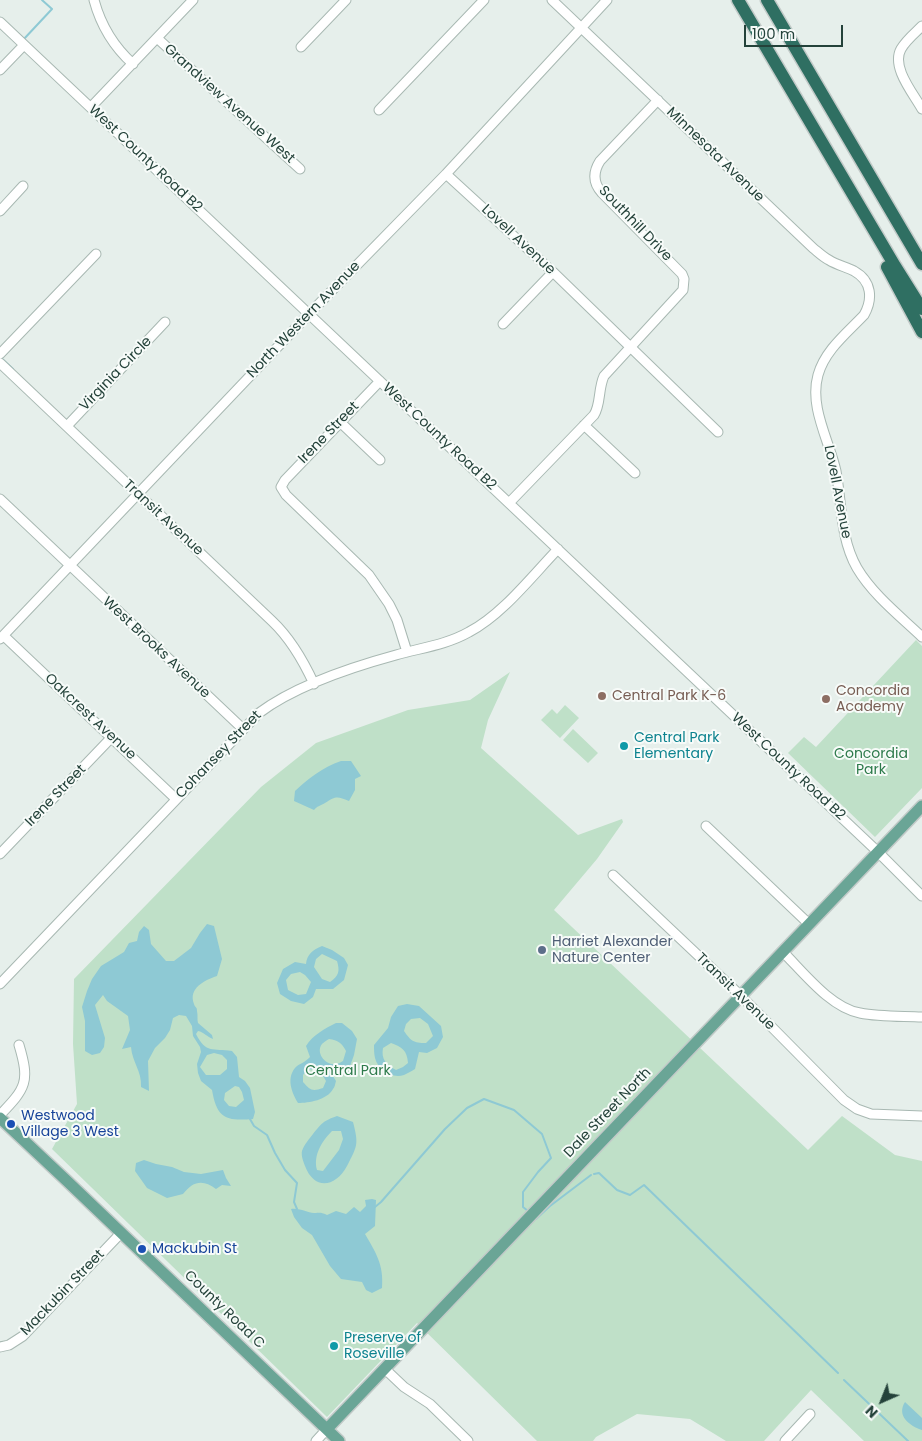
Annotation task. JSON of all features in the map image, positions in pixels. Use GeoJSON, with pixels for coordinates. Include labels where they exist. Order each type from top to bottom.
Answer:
{"type":"FeatureCollection","features":[{"type":"Feature","properties":{"kind":"highway"},"geometry":{"type":"LineString","coordinates":[[738,0],[922,309]]}},
{"type":"Feature","properties":{"kind":"highway"},"geometry":{"type":"LineString","coordinates":[[767,0],[922,264]]}},
{"type":"Feature","properties":{"kind":"highway"},"geometry":{"type":"LineString","coordinates":[[871,179],[922,253]]}},
{"type":"Feature","properties":{"kind":"highway"},"geometry":{"type":"LineString","coordinates":[[851,192],[879,252],[922,332]]}},
{"type":"Feature","properties":{"kind":"main road","name":"Dale Street North"},"geometry":{"type":"LineString","coordinates":[[327,1429],[922,806]]}},
{"type":"Feature","properties":{"kind":"main road","name":"County Road C"},"geometry":{"type":"LineString","coordinates":[[0,1117],[339,1441]]}},
{"type":"Feature","properties":{"kind":"street"},"geometry":{"type":"LineString","coordinates":[[94,0],[98,15],[109,38],[117,49],[133,64]]}},
{"type":"Feature","properties":{"kind":"street"},"geometry":{"type":"LineString","coordinates":[[91,108],[193,0]]}},
{"type":"Feature","properties":{"kind":"street"},"geometry":{"type":"LineString","coordinates":[[301,47],[346,0]]}},
{"type":"Feature","properties":{"kind":"street"},"geometry":{"type":"LineString","coordinates":[[380,110],[484,0]]}},
{"type":"Feature","properties":{"kind":"street","name":"Minnesota Avenue"},"geometry":{"type":"LineString","coordinates":[[552,0],[813,248],[828,260],[861,276],[866,282],[870,297],[868,309]]}},
{"type":"Feature","properties":{"kind":"street","name":"North Western Avenue"},"geometry":{"type":"LineString","coordinates":[[1,637],[446,174],[607,0]]}},
{"type":"Feature","properties":{"kind":"street","name":"West County Road B2"},"geometry":{"type":"LineString","coordinates":[[0,22],[878,852],[922,896]]}},
{"type":"Feature","properties":{"kind":"street"},"geometry":{"type":"LineString","coordinates":[[922,26],[900,50],[898,62],[901,73],[922,109]]}},
{"type":"Feature","properties":{"kind":"street","name":"Grandview Avenue West"},"geometry":{"type":"LineString","coordinates":[[157,38],[300,169]]}},
{"type":"Feature","properties":{"kind":"street"},"geometry":{"type":"LineString","coordinates":[[0,70],[24,45]]}},
{"type":"Feature","properties":{"kind":"street","name":"Southhill Drive"},"geometry":{"type":"LineString","coordinates":[[630,348],[681,293],[684,279],[679,270],[598,189],[595,172],[600,161],[658,100]]}},
{"type":"Feature","properties":{"kind":"street","name":"Lovell Avenue"},"geometry":{"type":"LineString","coordinates":[[446,174],[553,272],[718,432]]}},
{"type":"Feature","properties":{"kind":"street"},"geometry":{"type":"LineString","coordinates":[[0,212],[24,186]]}},
{"type":"Feature","properties":{"kind":"street"},"geometry":{"type":"LineString","coordinates":[[0,354],[96,254]]}},
{"type":"Feature","properties":{"kind":"street"},"geometry":{"type":"LineString","coordinates":[[503,324],[553,272]]}},
{"type":"Feature","properties":{"kind":"street","name":"Lovell Avenue"},"geometry":{"type":"LineString","coordinates":[[868,309],[833,347],[821,367],[816,384],[816,403],[835,470],[842,523],[850,553],[869,586],[922,637]]}},
{"type":"Feature","properties":{"kind":"street","name":"Virginia Circle"},"geometry":{"type":"LineString","coordinates":[[67,426],[165,322]]}},
{"type":"Feature","properties":{"kind":"street"},"geometry":{"type":"LineString","coordinates":[[509,503],[597,410],[604,376],[630,348]]}},
{"type":"Feature","properties":{"kind":"street","name":"Transit Avenue"},"geometry":{"type":"LineString","coordinates":[[0,363],[282,631],[301,657],[314,684]]}},
{"type":"Feature","properties":{"kind":"street","name":"Irene Street"},"geometry":{"type":"LineString","coordinates":[[380,380],[284,480],[281,488],[286,496],[369,575],[389,604],[397,620],[407,652]]}},
{"type":"Feature","properties":{"kind":"street"},"geometry":{"type":"LineString","coordinates":[[340,422],[380,460]]}},
{"type":"Feature","properties":{"kind":"street"},"geometry":{"type":"LineString","coordinates":[[584,425],[635,473]]}},
{"type":"Feature","properties":{"kind":"street","name":"West Brooks Avenue"},"geometry":{"type":"LineString","coordinates":[[0,499],[243,729]]}},
{"type":"Feature","properties":{"kind":"street","name":"Cohansey Street"},"geometry":{"type":"LineString","coordinates":[[1,980],[259,713],[284,697],[356,667],[455,639],[480,626],[502,607],[558,549]]}},
{"type":"Feature","properties":{"kind":"street","name":"Oakcrest Avenue"},"geometry":{"type":"LineString","coordinates":[[1,637],[176,799]]}},
{"type":"Feature","properties":{"kind":"street","name":"Irene Street"},"geometry":{"type":"LineString","coordinates":[[0,854],[111,738]]}},
{"type":"Feature","properties":{"kind":"street"},"geometry":{"type":"LineString","coordinates":[[706,826],[809,924]]}},
{"type":"Feature","properties":{"kind":"street","name":"Transit Avenue"},"geometry":{"type":"LineString","coordinates":[[613,875],[740,996],[844,1100],[857,1109],[871,1114],[922,1116]]}},
{"type":"Feature","properties":{"kind":"street"},"geometry":{"type":"LineString","coordinates":[[783,952],[827,995],[850,1011],[870,1015],[922,1017]]}},
{"type":"Feature","properties":{"kind":"street"},"geometry":{"type":"LineString","coordinates":[[0,1117],[17,1097],[24,1084],[25,1068],[19,1045]]}},
{"type":"Feature","properties":{"kind":"street","name":"Mackubin Street"},"geometry":{"type":"LineString","coordinates":[[0,1347],[9,1345],[23,1336],[121,1233]]}},
{"type":"Feature","properties":{"kind":"street"},"geometry":{"type":"LineString","coordinates":[[385,1369],[404,1387],[435,1409],[468,1441]]}},
{"type":"Feature","properties":{"kind":"street"},"geometry":{"type":"LineString","coordinates":[[785,1441],[810,1414]]}},
{"type":"Feature","properties":{"kind":"street","name":"Dale Street North"},"geometry":{"type":"LineString","coordinates":[[316,1441],[327,1429]]}},
{"type":"Feature","properties":{"kind":"green space","name":"Concordia Park"},"geometry":{"type":"Polygon","coordinates":[[[916,640],[922,646],[922,788],[875,837],[788,753],[804,737],[816,747],[916,640]]]}},
{"type":"Feature","properties":{"kind":"green space","name":"Central Park"},"geometry":{"type":"Polygon","coordinates":[[[510,672],[488,720],[481,748],[578,835],[622,819],[623,822],[597,859],[554,910],[808,1150],[842,1116],[895,1155],[922,1161],[922,1441],[864,1441],[811,1390],[764,1441],[726,1441],[690,1419],[637,1414],[596,1437],[593,1441],[537,1441],[417,1323],[327,1417],[52,1149],[77,1104],[73,1044],[74,979],[261,787],[316,743],[408,710],[470,700],[510,672]]]}},
{"type":"Feature","properties":{"kind":"green space"},"geometry":{"type":"Polygon","coordinates":[[[565,705],[579,718],[560,738],[541,720],[552,709],[557,714],[565,705]]]}},
{"type":"Feature","properties":{"kind":"green space"},"geometry":{"type":"Polygon","coordinates":[[[573,729],[598,753],[588,763],[563,740],[573,729]]]}},
{"type":"Feature","properties":{"kind":"water"},"geometry":{"type":"Polygon","coordinates":[[[341,761],[351,761],[361,776],[355,779],[355,790],[349,801],[334,798],[314,810],[294,801],[295,791],[305,782],[322,770],[341,761]]]}},
{"type":"Feature","properties":{"kind":"water"},"geometry":{"type":"Polygon","coordinates":[[[207,924],[214,926],[222,959],[217,976],[199,986],[193,993],[198,1023],[212,1035],[213,1039],[198,1031],[196,1034],[203,1045],[215,1050],[232,1051],[237,1057],[239,1077],[250,1088],[255,1112],[253,1119],[229,1118],[220,1112],[214,1100],[212,1090],[201,1081],[198,1073],[197,1064],[201,1052],[200,1047],[193,1036],[192,1026],[186,1016],[179,1015],[173,1018],[170,1030],[155,1048],[148,1061],[149,1091],[141,1087],[140,1076],[131,1047],[122,1049],[130,1030],[128,1016],[107,1001],[103,995],[95,1005],[105,1038],[104,1047],[100,1053],[92,1055],[85,1051],[85,1021],[82,1007],[92,979],[101,966],[124,952],[129,943],[137,941],[139,932],[144,926],[149,930],[151,944],[166,961],[174,961],[191,948],[207,924]],[[214,1053],[207,1055],[200,1067],[206,1075],[220,1075],[227,1069],[227,1060],[222,1055],[214,1053]],[[235,1086],[225,1093],[224,1100],[229,1106],[236,1107],[244,1100],[239,1087],[235,1086]]]}},
{"type":"Feature","properties":{"kind":"water"},"geometry":{"type":"Polygon","coordinates":[[[322,946],[344,958],[348,965],[344,980],[333,989],[316,989],[313,997],[304,1004],[291,1001],[280,994],[277,983],[283,969],[295,962],[306,964],[309,955],[322,946]],[[322,954],[316,959],[314,967],[322,979],[330,982],[338,973],[337,961],[322,954]],[[300,972],[291,974],[286,980],[288,990],[298,995],[306,994],[311,982],[300,972]]]}},
{"type":"Feature","properties":{"kind":"water"},"geometry":{"type":"Polygon","coordinates":[[[407,1004],[419,1006],[441,1026],[443,1037],[437,1048],[427,1053],[419,1052],[415,1069],[404,1075],[395,1076],[382,1070],[379,1066],[375,1058],[374,1045],[388,1028],[391,1017],[398,1006],[407,1004]],[[420,1018],[411,1019],[406,1024],[404,1031],[413,1041],[426,1043],[433,1036],[428,1024],[420,1018]],[[391,1043],[383,1048],[383,1055],[387,1064],[396,1070],[408,1063],[403,1050],[391,1043]]]}},
{"type":"Feature","properties":{"kind":"water"},"geometry":{"type":"Polygon","coordinates":[[[336,1023],[342,1023],[352,1031],[357,1039],[349,1069],[340,1073],[334,1073],[335,1086],[327,1096],[298,1103],[290,1080],[293,1070],[310,1057],[306,1046],[309,1042],[319,1033],[336,1023]],[[329,1039],[320,1048],[321,1055],[325,1061],[338,1064],[343,1061],[346,1051],[339,1042],[329,1039]],[[308,1069],[303,1075],[303,1082],[312,1090],[323,1088],[326,1081],[323,1076],[317,1071],[308,1069]]]}},
{"type":"Feature","properties":{"kind":"water"},"geometry":{"type":"Polygon","coordinates":[[[337,1116],[353,1122],[356,1136],[355,1149],[347,1166],[337,1179],[325,1183],[319,1182],[309,1174],[303,1160],[302,1151],[319,1127],[337,1116]],[[332,1131],[325,1139],[317,1154],[317,1170],[323,1171],[339,1150],[343,1139],[341,1131],[332,1131]]]}},
{"type":"Feature","properties":{"kind":"water"},"geometry":{"type":"Polygon","coordinates":[[[144,1160],[184,1172],[201,1174],[223,1170],[231,1186],[222,1185],[216,1189],[207,1184],[198,1183],[191,1186],[183,1194],[167,1198],[147,1188],[135,1171],[136,1163],[144,1160]]]}},
{"type":"Feature","properties":{"kind":"water"},"geometry":{"type":"Polygon","coordinates":[[[365,1200],[376,1200],[375,1226],[365,1234],[373,1247],[380,1266],[382,1288],[372,1293],[366,1290],[362,1282],[341,1279],[330,1266],[312,1235],[302,1228],[294,1217],[291,1209],[327,1215],[336,1211],[346,1214],[354,1207],[360,1212],[366,1206],[365,1200]]]}},
{"type":"Feature","properties":{"kind":"water"},"geometry":{"type":"Polygon","coordinates":[[[905,1402],[922,1418],[922,1430],[913,1426],[903,1416],[902,1412],[905,1402]]]}},
{"type":"Feature","properties":{"kind":"waterway"},"geometry":{"type":"LineString","coordinates":[[23,40],[52,9],[42,0]]}},
{"type":"Feature","properties":{"kind":"waterway"},"geometry":{"type":"LineString","coordinates":[[0,357],[13,369]]}},
{"type":"Feature","properties":{"kind":"waterway"},"geometry":{"type":"LineString","coordinates":[[375,1207],[445,1129],[467,1108],[484,1099],[514,1110],[542,1134],[551,1158],[523,1192],[523,1207],[528,1211]]}},
{"type":"Feature","properties":{"kind":"waterway"},"geometry":{"type":"LineString","coordinates":[[250,1119],[254,1126],[267,1135],[285,1170],[297,1183],[294,1202],[297,1209]]}},
{"type":"Feature","properties":{"kind":"waterway"},"geometry":{"type":"LineString","coordinates":[[594,1174],[599,1173],[617,1190],[630,1195],[644,1185],[838,1373]]}},
{"type":"Feature","properties":{"kind":"waterway"},"geometry":{"type":"LineString","coordinates":[[536,1219],[591,1175]]}},
{"type":"Feature","properties":{"kind":"waterway"},"geometry":{"type":"LineString","coordinates":[[844,1380],[908,1441]]}},
{"type":"Feature","properties":{"kind":"place","name":"Central Park K-6"},"geometry":{"type":"Point","coordinates":[602,696]}},
{"type":"Feature","properties":{"kind":"place","name":"Concordia Academy"},"geometry":{"type":"Point","coordinates":[826,699]}},
{"type":"Feature","properties":{"kind":"place","name":"Central Park Elementary"},"geometry":{"type":"Point","coordinates":[624,746]}},
{"type":"Feature","properties":{"kind":"place","name":"Harriet Alexander Nature Center"},"geometry":{"type":"Point","coordinates":[542,950]}},
{"type":"Feature","properties":{"kind":"place","name":"Westwood Village 3 West"},"geometry":{"type":"Point","coordinates":[11,1124]}},
{"type":"Feature","properties":{"kind":"place","name":"Mackubin St"},"geometry":{"type":"Point","coordinates":[142,1249]}},
{"type":"Feature","properties":{"kind":"place","name":"Preserve of Roseville"},"geometry":{"type":"Point","coordinates":[334,1346]}}]}
